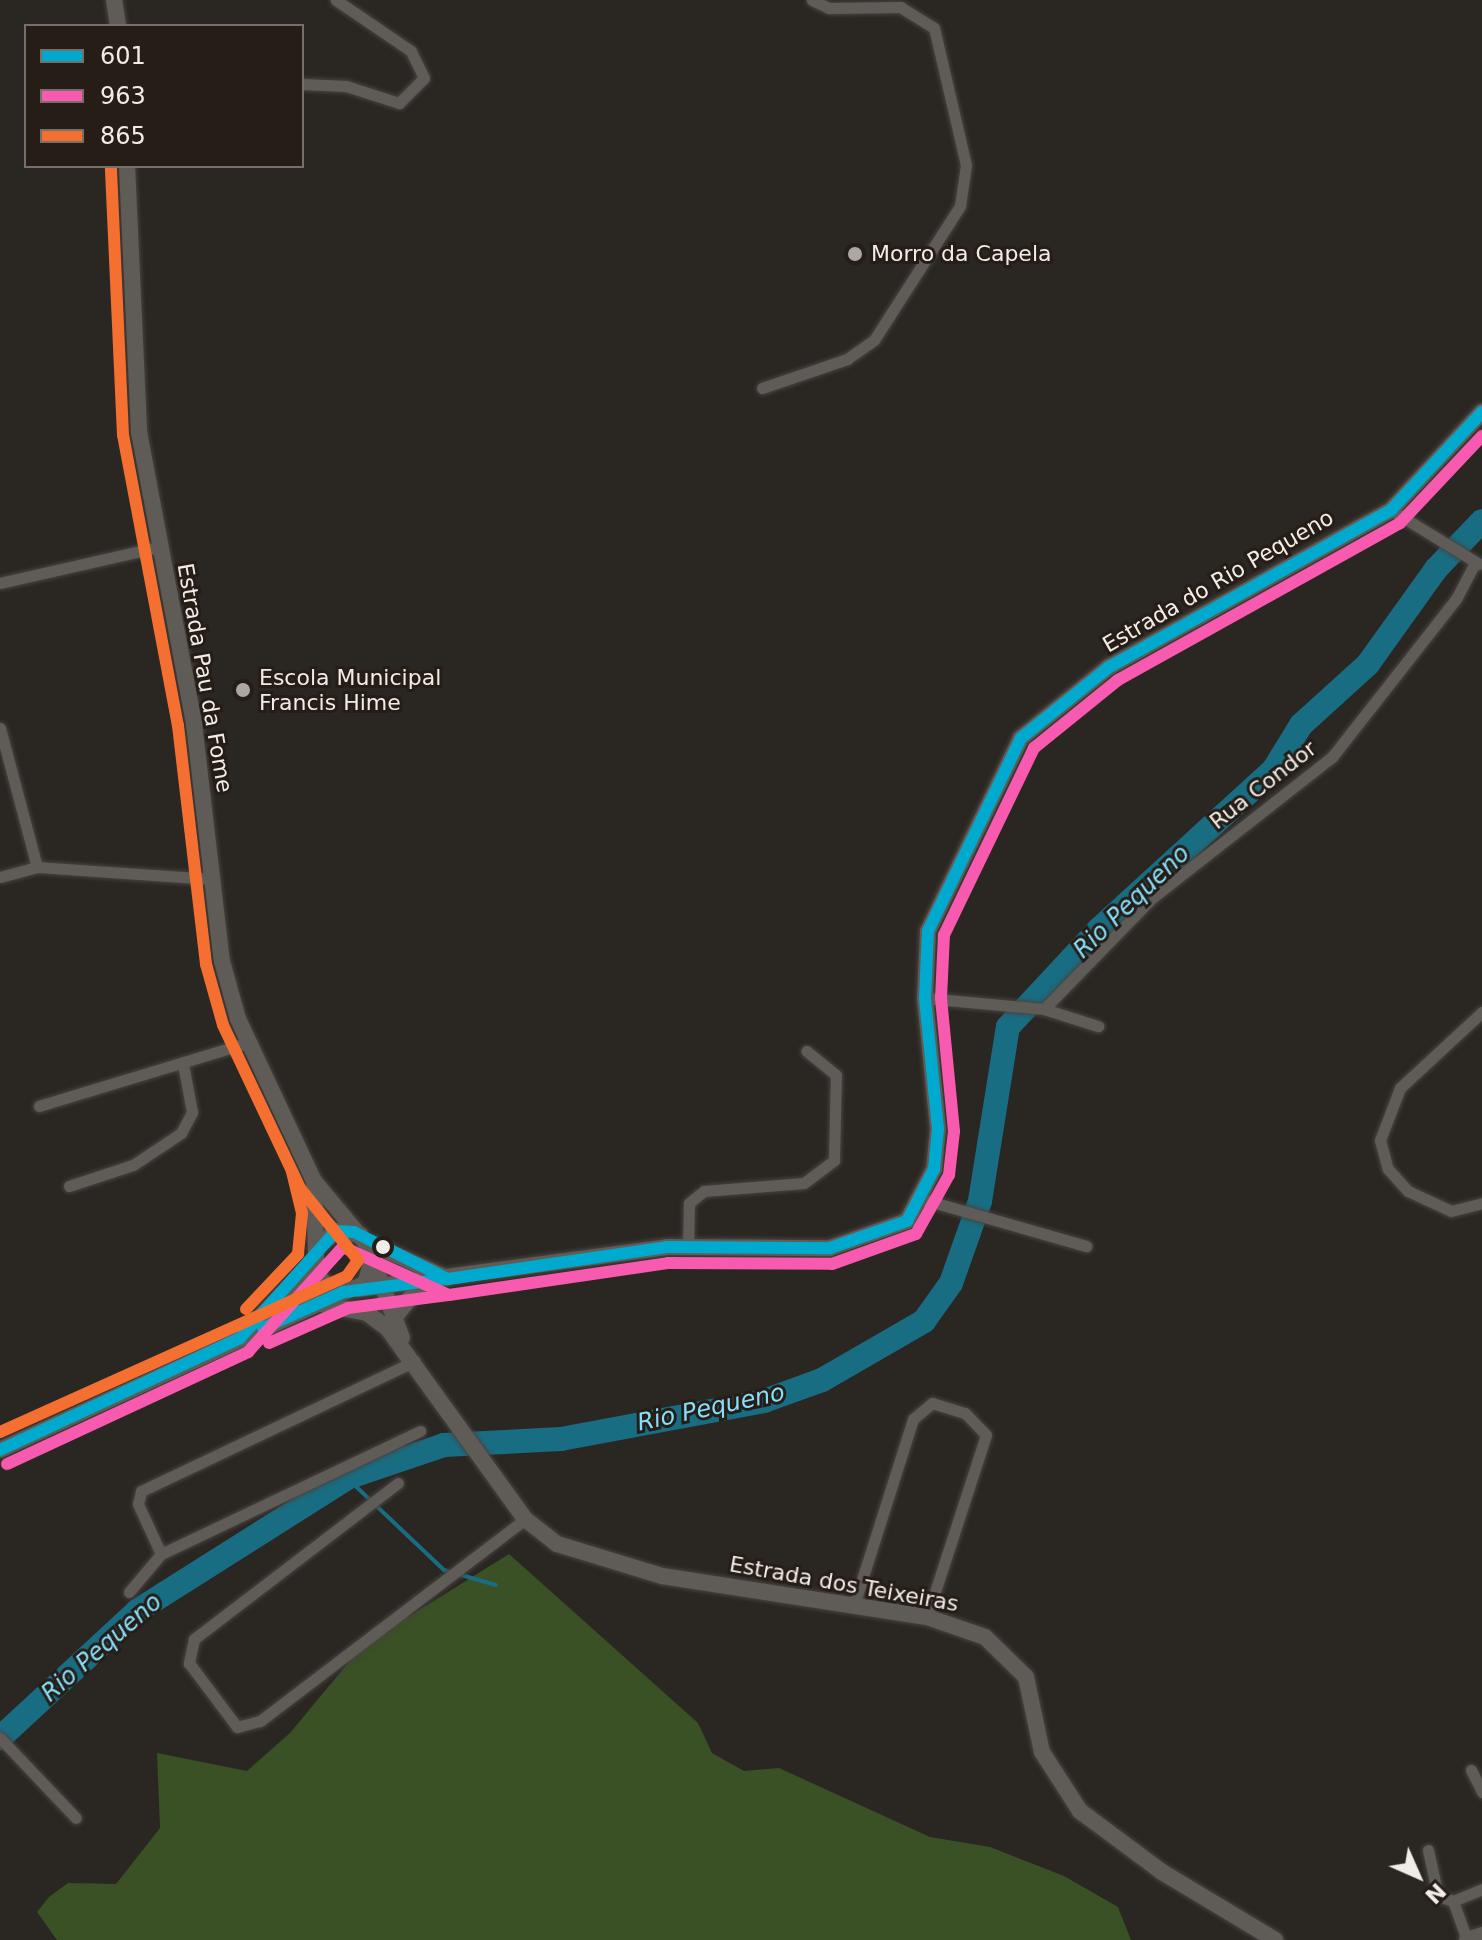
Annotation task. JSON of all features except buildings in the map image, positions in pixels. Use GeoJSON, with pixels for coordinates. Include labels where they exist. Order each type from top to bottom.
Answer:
{"type":"FeatureCollection","features":[{"type":"Feature","properties":{"kind":"street"},"geometry":{"type":"LineString","coordinates":[[114,0],[118,24]]}},
{"type":"Feature","properties":{"kind":"street"},"geometry":{"type":"LineString","coordinates":[[304,84],[346,86],[399,103],[424,78],[411,51],[336,0]]}},
{"type":"Feature","properties":{"kind":"street"},"geometry":{"type":"LineString","coordinates":[[762,388],[847,359],[874,340],[960,206],[966,165],[934,28],[901,7],[829,8],[812,0]]}},
{"type":"Feature","properties":{"kind":"street","name":"Estrada Pau da Fome"},"geometry":{"type":"LineString","coordinates":[[127,168],[139,432],[158,547],[194,724],[222,961],[249,1042],[314,1181],[366,1239]]}},
{"type":"Feature","properties":{"kind":"street","name":"Estrada do Rio Pequeno"},"geometry":{"type":"LineString","coordinates":[[922,1199],[938,1129],[925,998],[928,931],[945,886],[1021,738],[1039,719],[1183,623],[1391,510],[1482,412]]}},
{"type":"Feature","properties":{"kind":"street"},"geometry":{"type":"LineString","coordinates":[[1391,510],[1474,562]]}},
{"type":"Feature","properties":{"kind":"street"},"geometry":{"type":"LineString","coordinates":[[0,583],[158,547]]}},
{"type":"Feature","properties":{"kind":"street","name":"Rua Condor"},"geometry":{"type":"LineString","coordinates":[[1040,1008],[1152,898],[1332,757],[1456,599],[1474,562]]}},
{"type":"Feature","properties":{"kind":"street"},"geometry":{"type":"LineString","coordinates":[[0,728],[37,867]]}},
{"type":"Feature","properties":{"kind":"street"},"geometry":{"type":"LineString","coordinates":[[0,877],[37,867],[214,879]]}},
{"type":"Feature","properties":{"kind":"street"},"geometry":{"type":"LineString","coordinates":[[925,998],[1040,1008],[1098,1026]]}},
{"type":"Feature","properties":{"kind":"street"},"geometry":{"type":"LineString","coordinates":[[1482,1012],[1400,1088],[1380,1140],[1388,1169],[1408,1191],[1451,1211],[1482,1203]]}},
{"type":"Feature","properties":{"kind":"street"},"geometry":{"type":"LineString","coordinates":[[39,1106],[249,1042]]}},
{"type":"Feature","properties":{"kind":"street"},"geometry":{"type":"LineString","coordinates":[[688,1246],[689,1203],[704,1191],[804,1183],[834,1160],[836,1075],[806,1051]]}},
{"type":"Feature","properties":{"kind":"street"},"geometry":{"type":"LineString","coordinates":[[69,1186],[133,1165],[181,1133],[192,1112],[183,1064]]}},
{"type":"Feature","properties":{"kind":"street","name":"Estrada Pau da Fome"},"geometry":{"type":"LineString","coordinates":[[314,1181],[314,1255]]}},
{"type":"Feature","properties":{"kind":"street"},"geometry":{"type":"LineString","coordinates":[[0,1450],[240,1338],[344,1294],[688,1246],[858,1245],[907,1221],[922,1199],[1086,1246]]}},
{"type":"Feature","properties":{"kind":"street"},"geometry":{"type":"LineString","coordinates":[[240,1338],[336,1231],[366,1239],[448,1279]]}},
{"type":"Feature","properties":{"kind":"street","name":"Estrada dos Teixeiras"},"geometry":{"type":"LineString","coordinates":[[366,1239],[405,1346],[525,1519],[589,1557],[963,1625],[1007,1654],[1026,1677],[1054,1777],[1103,1831],[1275,1940]]}},
{"type":"Feature","properties":{"kind":"street"},"geometry":{"type":"LineString","coordinates":[[314,1255],[344,1294]]}},
{"type":"Feature","properties":{"kind":"street"},"geometry":{"type":"LineString","coordinates":[[344,1294],[375,1263]]}},
{"type":"Feature","properties":{"kind":"street"},"geometry":{"type":"LineString","coordinates":[[394,1318],[422,1283]]}},
{"type":"Feature","properties":{"kind":"street","name":"Estrada dos Teixeiras"},"geometry":{"type":"LineString","coordinates":[[344,1294],[405,1346]]}},
{"type":"Feature","properties":{"kind":"street"},"geometry":{"type":"LineString","coordinates":[[161,1554],[138,1504],[141,1491],[415,1361]]}},
{"type":"Feature","properties":{"kind":"street"},"geometry":{"type":"LineString","coordinates":[[854,1605],[913,1419],[932,1403],[965,1413],[986,1435],[927,1617]]}},
{"type":"Feature","properties":{"kind":"street"},"geometry":{"type":"LineString","coordinates":[[129,1592],[161,1554],[420,1431]]}},
{"type":"Feature","properties":{"kind":"street"},"geometry":{"type":"LineString","coordinates":[[398,1483],[194,1639],[189,1663],[237,1727],[260,1721],[525,1519]]}},
{"type":"Feature","properties":{"kind":"street"},"geometry":{"type":"LineString","coordinates":[[0,1738],[76,1818]]}},
{"type":"Feature","properties":{"kind":"street"},"geometry":{"type":"LineString","coordinates":[[1471,1770],[1482,1792]]}},
{"type":"Feature","properties":{"kind":"street"},"geometry":{"type":"LineString","coordinates":[[1428,1850],[1435,1891],[1453,1901],[1467,1940],[1482,1935]]}},
{"type":"Feature","properties":{"kind":"street"},"geometry":{"type":"LineString","coordinates":[[1453,1901],[1482,1889]]}},
{"type":"Feature","properties":{"kind":"green space"},"geometry":{"type":"Polygon","coordinates":[[[509,1554],[698,1723],[712,1753],[744,1771],[779,1768],[930,1837],[990,1847],[1064,1876],[1118,1907],[1131,1940],[57,1940],[37,1912],[49,1897],[68,1883],[116,1884],[160,1828],[157,1753],[247,1771],[290,1733],[363,1645],[509,1554]]]}},
{"type":"Feature","properties":{"kind":"waterway","name":"Rio Pequeno"},"geometry":{"type":"LineString","coordinates":[[0,1738],[137,1611],[347,1478],[444,1445],[561,1439],[764,1401],[822,1380],[924,1321],[951,1283],[980,1201],[1008,1027],[1099,929],[1274,769],[1301,725],[1368,664],[1436,569],[1482,521]]}},
{"type":"Feature","properties":{"kind":"waterway"},"geometry":{"type":"LineString","coordinates":[[347,1478],[444,1570],[496,1585]]}},
{"type":"Feature","properties":{"kind":"transit line","name":"865"},"geometry":{"type":"LineString","coordinates":[[0,1432],[347,1276],[358,1260],[300,1188],[223,1025],[206,964],[178,726],[123,435],[111,168]]}},
{"type":"Feature","properties":{"kind":"transit line","name":"601"},"geometry":{"type":"LineString","coordinates":[[0,1450],[240,1338],[336,1231],[354,1232],[448,1279],[667,1247],[830,1248],[907,1221],[934,1169],[938,1129],[925,998],[928,931],[1021,738],[1109,667],[1391,510],[1482,412]]}},
{"type":"Feature","properties":{"kind":"transit line","name":"963"},"geometry":{"type":"LineString","coordinates":[[7,1464],[248,1352],[343,1247],[449,1295],[668,1263],[832,1264],[916,1234],[949,1175],[954,1131],[941,998],[944,935],[1034,748],[1118,680],[1400,523],[1482,436]]}},
{"type":"Feature","properties":{"kind":"transit line","name":"865"},"geometry":{"type":"LineString","coordinates":[[246,1309],[298,1254],[302,1213],[292,1172]]}},
{"type":"Feature","properties":{"kind":"transit line","name":"601"},"geometry":{"type":"LineString","coordinates":[[263,1328],[344,1292],[446,1279]]}},
{"type":"Feature","properties":{"kind":"transit line","name":"963"},"geometry":{"type":"LineString","coordinates":[[269,1343],[348,1308],[448,1295]]}},
{"type":"Feature","properties":{"kind":"place","name":"Morro da Capela"},"geometry":{"type":"Point","coordinates":[855,254]}},
{"type":"Feature","properties":{"kind":"place","name":"Escola Municipal Francis Hime"},"geometry":{"type":"Point","coordinates":[243,690]}}]}
